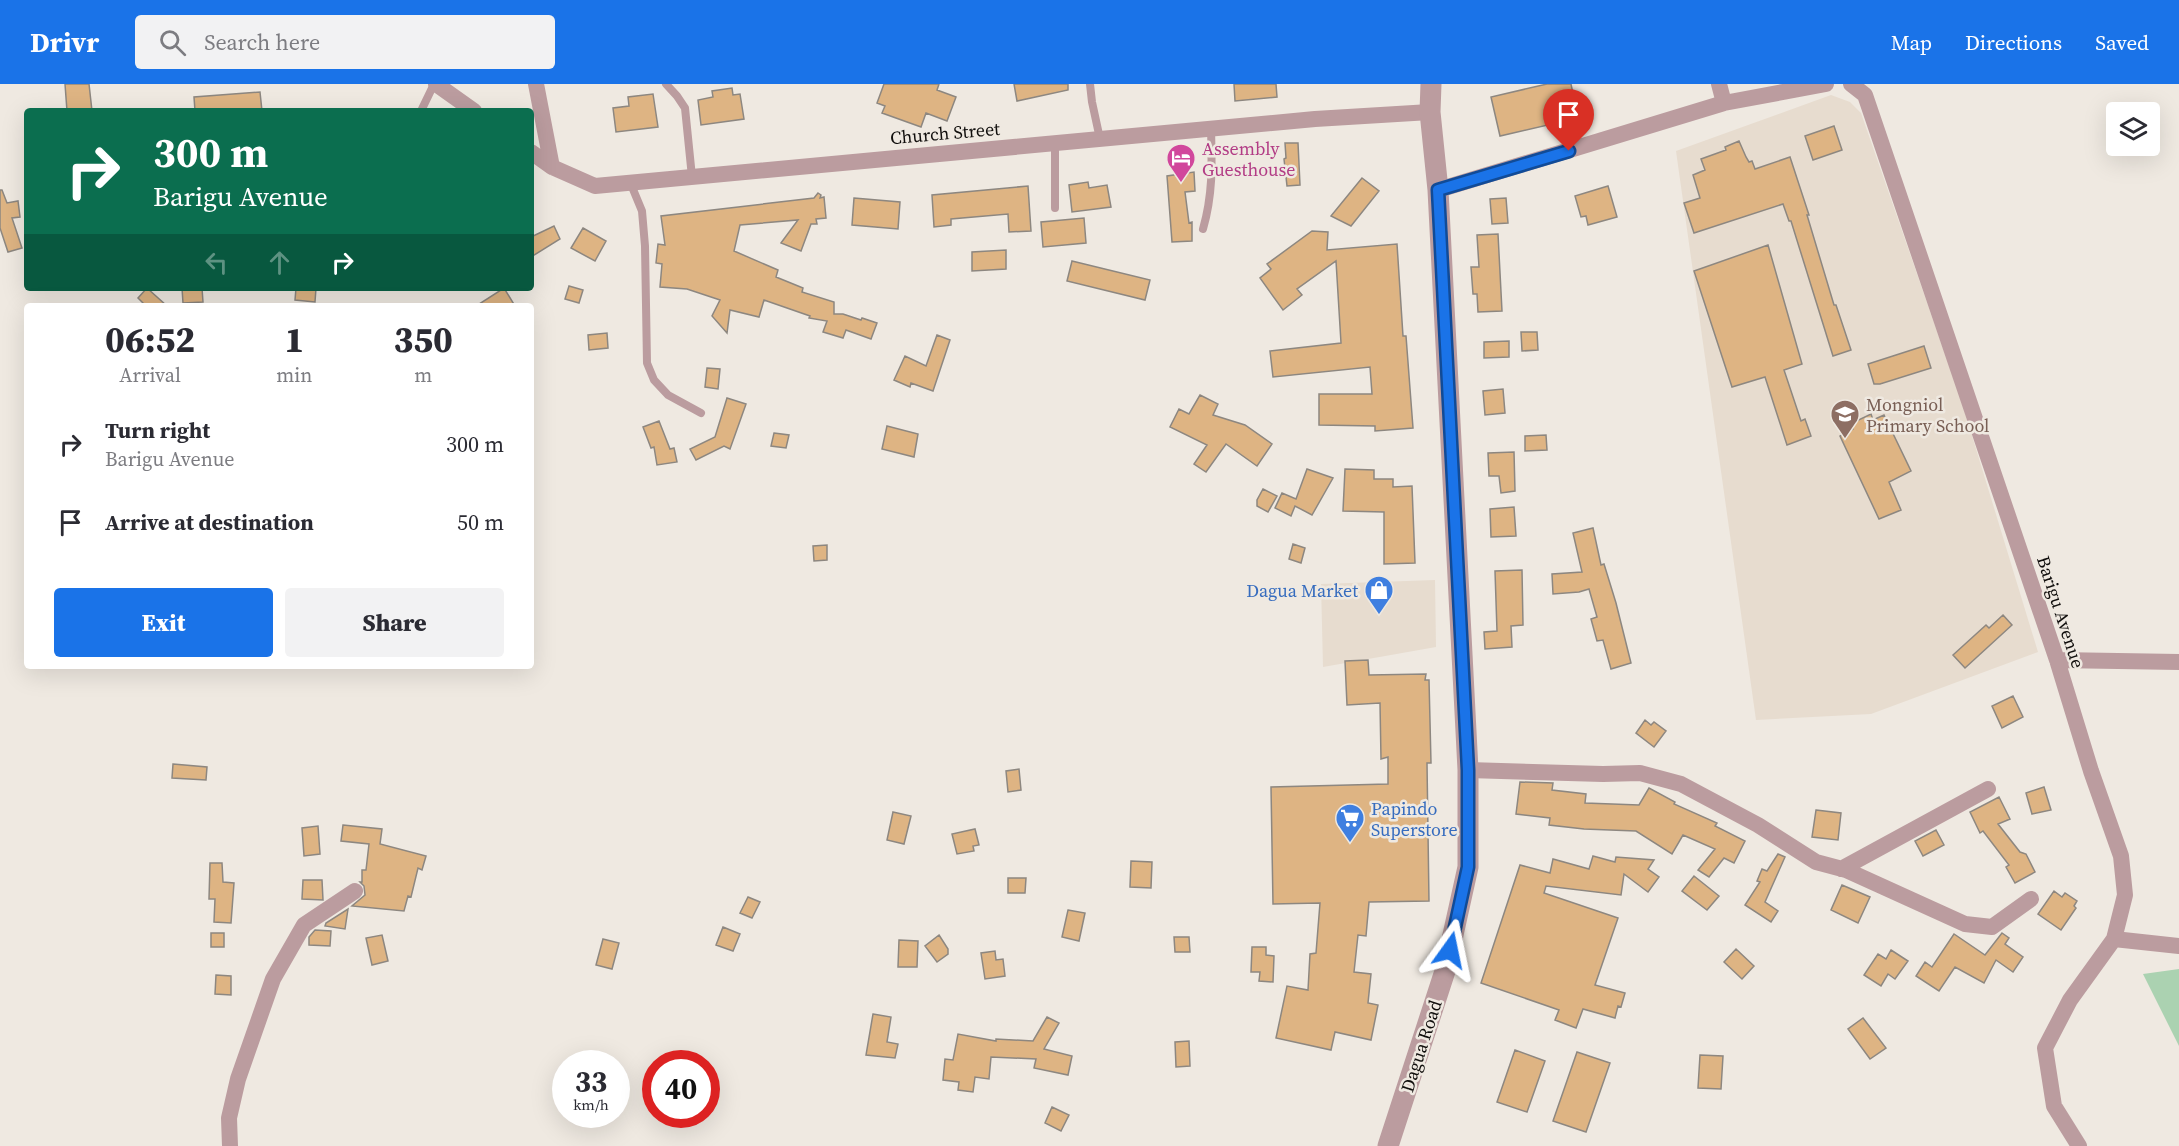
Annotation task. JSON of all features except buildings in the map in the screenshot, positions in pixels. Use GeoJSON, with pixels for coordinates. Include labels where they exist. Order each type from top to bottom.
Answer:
{"type":"FeatureCollection","features":[{"type":"Feature","properties":{"kind":"street"},"geometry":{"type":"LineString","coordinates":[[435,84],[470,108]]}},
{"type":"Feature","properties":{"kind":"street"},"geometry":{"type":"LineString","coordinates":[[536,84],[552,166]]}},
{"type":"Feature","properties":{"kind":"street","name":"Dagua Road"},"geometry":{"type":"LineString","coordinates":[[1388,1146],[1445,971],[1468,867],[1468,770],[1438,190],[1430,112],[1431,84]]}},
{"type":"Feature","properties":{"kind":"street"},"geometry":{"type":"LineString","coordinates":[[1719,84],[1724,102]]}},
{"type":"Feature","properties":{"kind":"street"},"geometry":{"type":"LineString","coordinates":[[1438,190],[1724,102],[1826,84]]}},
{"type":"Feature","properties":{"kind":"street","name":"Barigu Avenue"},"geometry":{"type":"LineString","coordinates":[[1851,84],[1865,95],[2057,660],[2091,771],[2121,856],[2125,895],[2114,939],[2070,1000],[2045,1048],[2054,1106],[2079,1146]]}},
{"type":"Feature","properties":{"kind":"street","name":"Church Street"},"geometry":{"type":"LineString","coordinates":[[534,154],[552,166],[595,186],[1211,129],[1430,112]]}},
{"type":"Feature","properties":{"kind":"street"},"geometry":{"type":"LineString","coordinates":[[2057,660],[2179,662]]}},
{"type":"Feature","properties":{"kind":"street"},"geometry":{"type":"LineString","coordinates":[[1468,770],[1640,773],[1681,784],[1758,825],[1816,862],[1841,869],[1965,924],[1992,927],[2031,900]]}},
{"type":"Feature","properties":{"kind":"street"},"geometry":{"type":"LineString","coordinates":[[1841,869],[1988,789]]}},
{"type":"Feature","properties":{"kind":"street"},"geometry":{"type":"LineString","coordinates":[[230,1146],[229,1118],[238,1078],[273,979],[303,925],[355,891]]}},
{"type":"Feature","properties":{"kind":"street"},"geometry":{"type":"LineString","coordinates":[[2114,939],[2179,946]]}},
{"type":"Feature","properties":{"kind":"lane"},"geometry":{"type":"LineString","coordinates":[[423,108],[435,84]]}},
{"type":"Feature","properties":{"kind":"lane"},"geometry":{"type":"LineString","coordinates":[[666,84],[685,108],[692,177]]}},
{"type":"Feature","properties":{"kind":"lane"},"geometry":{"type":"LineString","coordinates":[[1090,84],[1100,139]]}},
{"type":"Feature","properties":{"kind":"lane"},"geometry":{"type":"LineString","coordinates":[[1203,229],[1213,182],[1211,129]]}},
{"type":"Feature","properties":{"kind":"lane"},"geometry":{"type":"LineString","coordinates":[[1055,143],[1055,208]]}},
{"type":"Feature","properties":{"kind":"lane"},"geometry":{"type":"LineString","coordinates":[[630,182],[642,211],[645,246],[647,363],[654,381],[668,395],[701,413]]}},
{"type":"Feature","properties":{"kind":"shaded area","name":"Mongniol Primary School"},"geometry":{"type":"Polygon","coordinates":[[[1831,95],[1850,102],[1861,113],[1962,403],[2038,652],[1871,714],[1756,720],[1676,151],[1831,95]]]}},
{"type":"Feature","properties":{"kind":"shaded area","name":"Dagua Market"},"geometry":{"type":"Polygon","coordinates":[[[1435,580],[1436,647],[1323,667],[1321,584],[1435,580]]]}},
{"type":"Feature","properties":{"kind":"green space"},"geometry":{"type":"Polygon","coordinates":[[[2179,969],[2179,1046],[2143,974],[2179,969]]]}},
{"type":"Feature","properties":{"kind":"place","name":"Assembly Guesthouse"},"geometry":{"type":"Point","coordinates":[1181,184]}},
{"type":"Feature","properties":{"kind":"place","name":"Mongniol Primary School"},"geometry":{"type":"Point","coordinates":[1845,440]}},
{"type":"Feature","properties":{"kind":"place","name":"Dagua Market"},"geometry":{"type":"Point","coordinates":[1379,616]}},
{"type":"Feature","properties":{"kind":"place","name":"Papindo Superstore"},"geometry":{"type":"Point","coordinates":[1350,844]}},
{"type":"Feature","properties":{"kind":"route"},"geometry":{"type":"LineString","coordinates":[[1450,950],[1468,867],[1468,770],[1438,190],[1569,151]]}}]}
